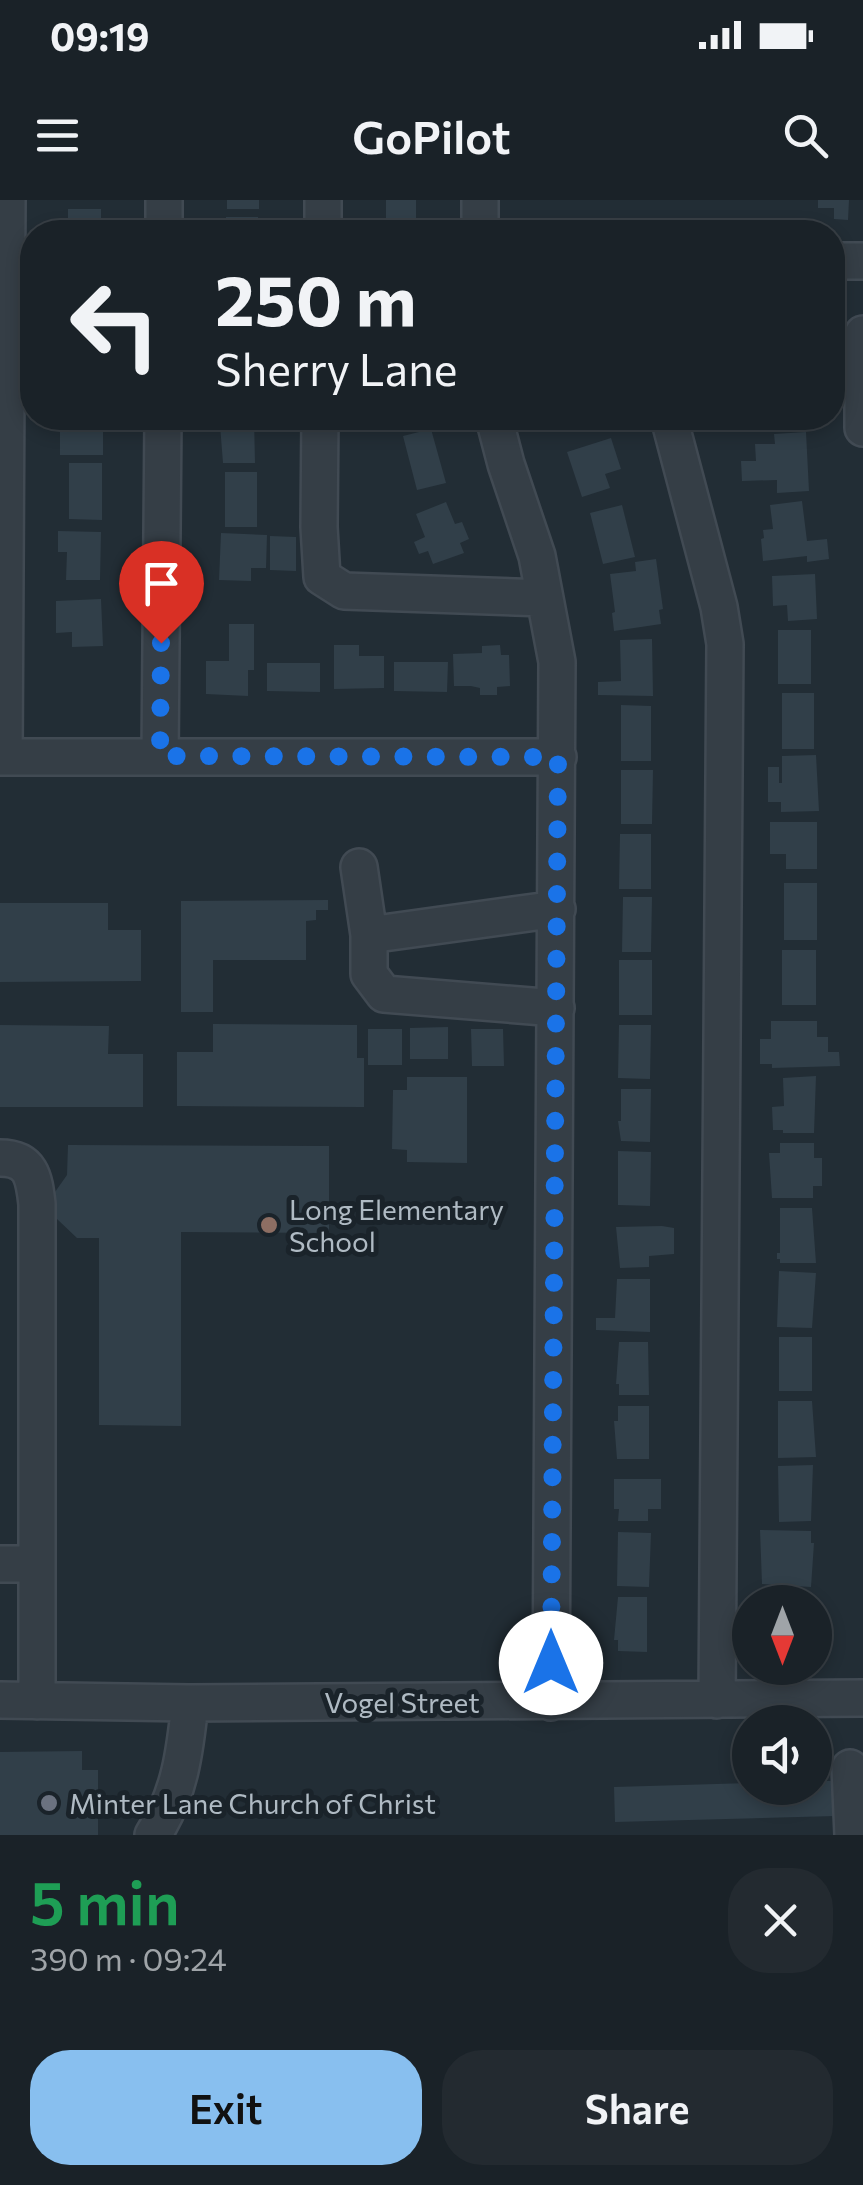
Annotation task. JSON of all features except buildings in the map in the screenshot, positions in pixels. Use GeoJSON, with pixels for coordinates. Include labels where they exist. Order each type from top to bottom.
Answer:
{"type":"FeatureCollection","features":[{"type":"Feature","properties":{"kind":"street"},"geometry":{"type":"LineString","coordinates":[[7,200],[2,756],[558,757]]}},
{"type":"Feature","properties":{"kind":"street"},"geometry":{"type":"LineString","coordinates":[[855,418],[863,334]]}},
{"type":"Feature","properties":{"kind":"street"},"geometry":{"type":"LineString","coordinates":[[160,756],[163,430]]}},
{"type":"Feature","properties":{"kind":"street"},"geometry":{"type":"LineString","coordinates":[[320,430],[322,577],[344,592],[545,598]]}},
{"type":"Feature","properties":{"kind":"street"},"geometry":{"type":"LineString","coordinates":[[497,430],[537,556],[557,662],[551,1702]]}},
{"type":"Feature","properties":{"kind":"street"},"geometry":{"type":"LineString","coordinates":[[672,430],[719,606],[724,644],[718,1700]]}},
{"type":"Feature","properties":{"kind":"street"},"geometry":{"type":"LineString","coordinates":[[359,867],[369,974],[384,994],[556,1008]]}},
{"type":"Feature","properties":{"kind":"street"},"geometry":{"type":"LineString","coordinates":[[368,935],[557,908]]}},
{"type":"Feature","properties":{"kind":"street"},"geometry":{"type":"LineString","coordinates":[[0,1158],[27,1164],[34,1179],[37,1204],[37,1701]]}},
{"type":"Feature","properties":{"kind":"street"},"geometry":{"type":"LineString","coordinates":[[0,1564],[37,1564]]}},
{"type":"Feature","properties":{"kind":"street","name":"Vogel Street"},"geometry":{"type":"LineString","coordinates":[[0,1700],[190,1703],[863,1698]]}},
{"type":"Feature","properties":{"kind":"street"},"geometry":{"type":"LineString","coordinates":[[153,1835],[168,1812],[184,1765],[190,1703]]}},
{"type":"Feature","properties":{"kind":"street"},"geometry":{"type":"LineString","coordinates":[[850,1768],[853,1835]]}},
{"type":"Feature","properties":{"kind":"place","name":"Long Elementary School"},"geometry":{"type":"Point","coordinates":[269,1225]}},
{"type":"Feature","properties":{"kind":"place","name":"Minter Lane Church of Christ"},"geometry":{"type":"Point","coordinates":[49,1803]}},
{"type":"Feature","properties":{"kind":"route"},"geometry":{"type":"LineString","coordinates":[[161,643],[160,756],[558,757],[551,1663]]}}]}
